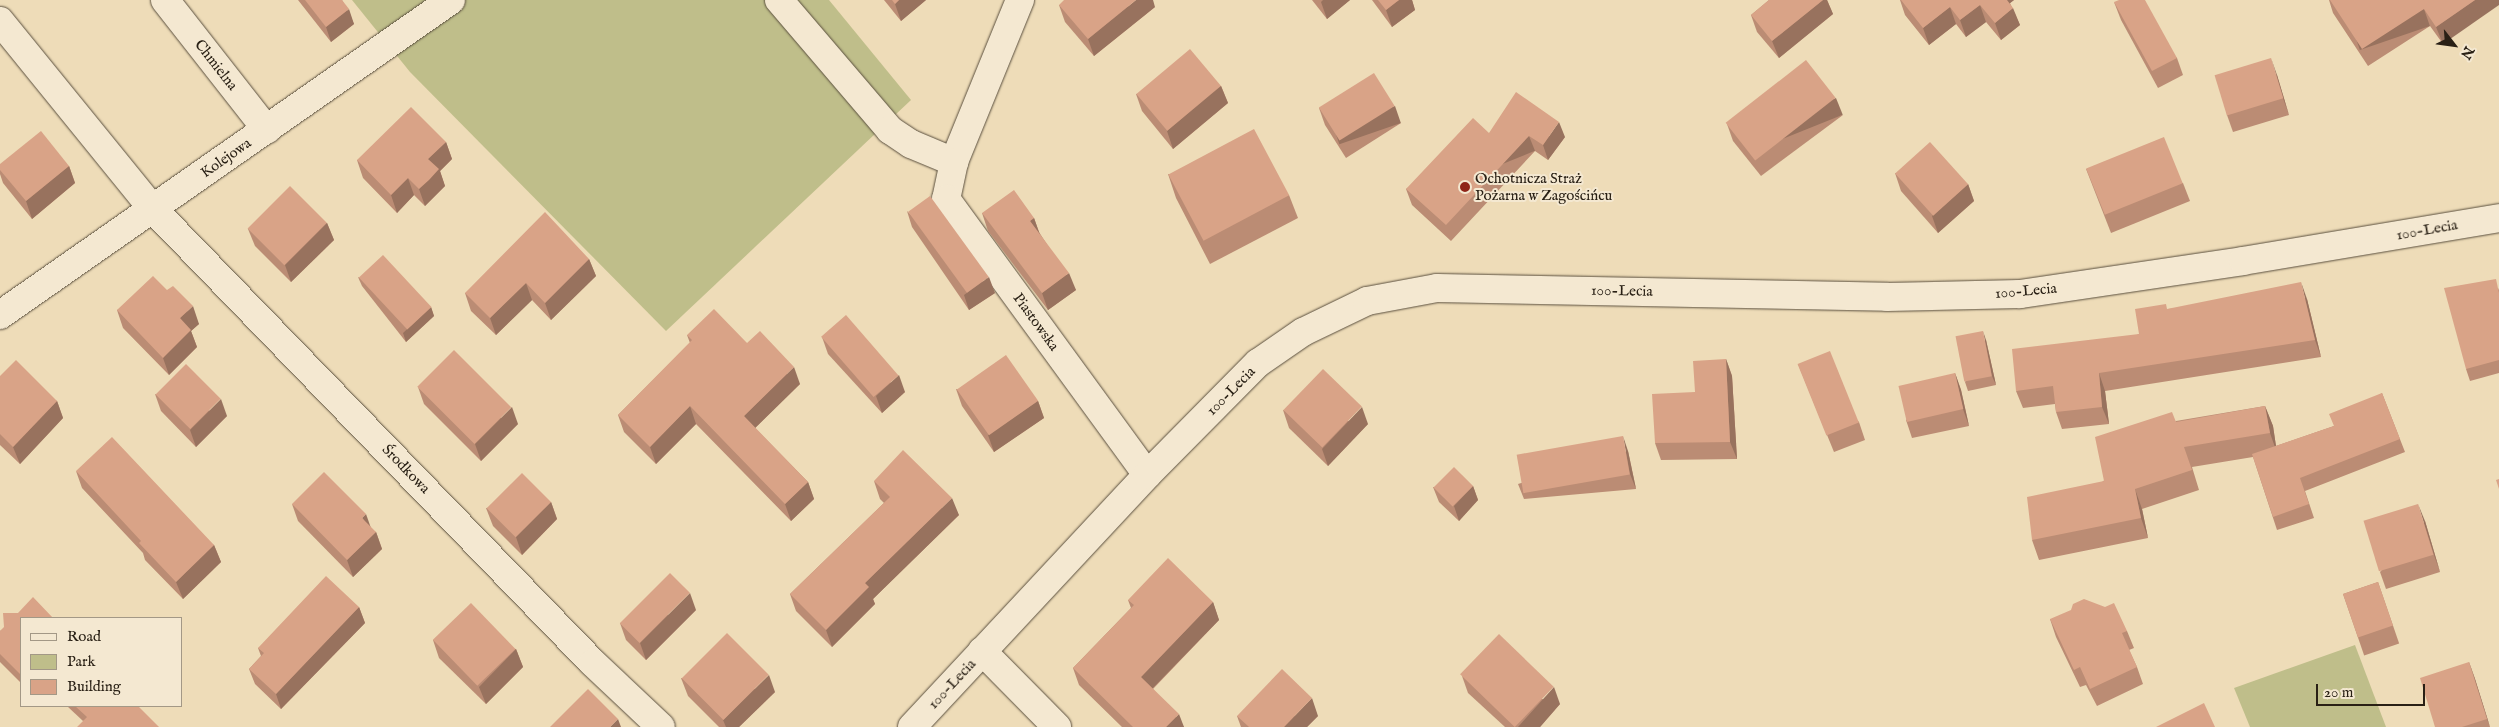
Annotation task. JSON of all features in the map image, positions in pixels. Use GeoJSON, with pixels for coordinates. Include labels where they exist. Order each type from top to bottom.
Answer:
{"type":"FeatureCollection","features":[{"type":"Feature","properties":{"kind":"street","name":"Chmielna"},"geometry":{"type":"LineString","coordinates":[[164,0],[267,130]]}},
{"type":"Feature","properties":{"kind":"street","name":"Kolejowa"},"geometry":{"type":"LineString","coordinates":[[0,315],[451,0]]}},
{"type":"Feature","properties":{"kind":"street"},"geometry":{"type":"LineString","coordinates":[[779,0],[890,130],[911,144],[954,162]]}},
{"type":"Feature","properties":{"kind":"street","name":"Piastowska"},"geometry":{"type":"LineString","coordinates":[[1020,0],[954,162],[946,198],[1147,475]]}},
{"type":"Feature","properties":{"kind":"street","name":"Środkowa"},"geometry":{"type":"LineString","coordinates":[[0,21],[153,209],[593,662],[661,727]]}},
{"type":"Feature","properties":{"kind":"street","name":"100-Lecia"},"geometry":{"type":"LineString","coordinates":[[912,727],[1147,475],[1258,364],[1303,332],[1376,300],[1447,288],[1887,297],[2020,294],[2243,261],[2499,218]]}},
{"type":"Feature","properties":{"kind":"street"},"geometry":{"type":"LineString","coordinates":[[982,651],[1057,727]]}},
{"type":"Feature","properties":{"kind":"green space"},"geometry":{"type":"Polygon","coordinates":[[[352,0],[829,0],[911,100],[666,331],[410,72],[352,0]]]}},
{"type":"Feature","properties":{"kind":"green space"},"geometry":{"type":"Polygon","coordinates":[[[2355,645],[2386,727],[2250,727],[2234,688],[2355,645]]]}},
{"type":"Feature","properties":{"kind":"building"},"geometry":{"type":"Polygon","coordinates":[[[305,0],[342,0],[349,9],[326,27],[305,0]]]}},
{"type":"Feature","properties":{"kind":"building"},"geometry":{"type":"Polygon","coordinates":[[[1064,0],[1136,0],[1088,39],[1059,5],[1064,0]]]}},
{"type":"Feature","properties":{"kind":"building"},"geometry":{"type":"Polygon","coordinates":[[[1378,0],[1399,0],[1386,10],[1378,0]]]}},
{"type":"Feature","properties":{"kind":"building"},"geometry":{"type":"Polygon","coordinates":[[[1769,0],[1823,0],[1772,41],[1751,15],[1769,0]]]}},
{"type":"Feature","properties":{"kind":"building"},"geometry":{"type":"Polygon","coordinates":[[[1901,0],[2007,0],[2013,8],[1995,23],[1980,5],[1960,20],[1950,7],[1923,28],[1901,0]]]}},
{"type":"Feature","properties":{"kind":"building"},"geometry":{"type":"Polygon","coordinates":[[[2119,0],[2145,0],[2177,58],[2152,71],[2114,2],[2119,0]]]}},
{"type":"Feature","properties":{"kind":"building"},"geometry":{"type":"Polygon","coordinates":[[[2330,0],[2475,0],[2436,27],[2424,9],[2362,49],[2330,0]]]}},
{"type":"Feature","properties":{"kind":"building"},"geometry":{"type":"Polygon","coordinates":[[[1190,49],[1221,86],[1167,131],[1136,94],[1190,49]]]}},
{"type":"Feature","properties":{"kind":"building"},"geometry":{"type":"Polygon","coordinates":[[[2271,58],[2283,98],[2227,115],[2215,75],[2271,58]]]}},
{"type":"Feature","properties":{"kind":"building"},"geometry":{"type":"Polygon","coordinates":[[[1806,60],[1836,98],[1755,161],[1726,123],[1806,60]]]}},
{"type":"Feature","properties":{"kind":"building"},"geometry":{"type":"Polygon","coordinates":[[[1374,73],[1395,106],[1340,141],[1319,107],[1374,73]]]}},
{"type":"Feature","properties":{"kind":"building"},"geometry":{"type":"Polygon","coordinates":[[[1516,92],[1559,122],[1543,145],[1529,136],[1446,225],[1406,189],[1473,118],[1489,133],[1516,92]]]}},
{"type":"Feature","properties":{"kind":"building"},"geometry":{"type":"Polygon","coordinates":[[[411,107],[446,142],[428,159],[439,169],[429,180],[419,189],[408,178],[391,195],[357,160],[411,107]]]}},
{"type":"Feature","properties":{"kind":"building"},"geometry":{"type":"Polygon","coordinates":[[[1254,129],[1289,195],[1204,241],[1168,175],[1254,129]]]}},
{"type":"Feature","properties":{"kind":"building"},"geometry":{"type":"Polygon","coordinates":[[[41,131],[69,166],[26,201],[0,170],[0,164],[41,131]]]}},
{"type":"Feature","properties":{"kind":"building"},"geometry":{"type":"Polygon","coordinates":[[[2164,137],[2183,183],[2105,215],[2086,168],[2164,137]]]}},
{"type":"Feature","properties":{"kind":"building"},"geometry":{"type":"Polygon","coordinates":[[[1930,142],[1968,184],[1933,216],[1895,173],[1930,142]]]}},
{"type":"Feature","properties":{"kind":"building"},"geometry":{"type":"Polygon","coordinates":[[[290,186],[327,223],[284,265],[248,228],[290,186]]]}},
{"type":"Feature","properties":{"kind":"building"},"geometry":{"type":"Polygon","coordinates":[[[1014,190],[1034,218],[1030,221],[1069,273],[1042,293],[982,213],[1014,190]]]}},
{"type":"Feature","properties":{"kind":"building"},"geometry":{"type":"Polygon","coordinates":[[[930,196],[989,277],[967,293],[908,212],[930,196]]]}},
{"type":"Feature","properties":{"kind":"building"},"geometry":{"type":"Polygon","coordinates":[[[545,212],[589,259],[545,303],[526,283],[490,318],[465,293],[545,212]]]}},
{"type":"Feature","properties":{"kind":"building"},"geometry":{"type":"Polygon","coordinates":[[[383,255],[431,307],[407,329],[359,278],[383,255]]]}},
{"type":"Feature","properties":{"kind":"building"},"geometry":{"type":"Polygon","coordinates":[[[153,276],[167,290],[173,286],[193,306],[180,318],[191,330],[163,358],[117,310],[153,276]]]}},
{"type":"Feature","properties":{"kind":"building"},"geometry":{"type":"Polygon","coordinates":[[[2496,279],[2499,293],[2499,360],[2466,369],[2444,288],[2496,279]]]}},
{"type":"Feature","properties":{"kind":"building"},"geometry":{"type":"Polygon","coordinates":[[[2301,282],[2315,340],[2099,373],[2102,407],[2056,412],[2053,386],[2016,391],[2012,349],[2139,334],[2135,309],[2166,304],[2167,309],[2301,282]]]}},
{"type":"Feature","properties":{"kind":"building"},"geometry":{"type":"Polygon","coordinates":[[[714,309],[747,343],[760,331],[794,367],[744,416],[808,482],[785,504],[690,406],[650,447],[618,415],[692,340],[687,335],[714,309]]]}},
{"type":"Feature","properties":{"kind":"building"},"geometry":{"type":"Polygon","coordinates":[[[846,315],[898,375],[874,397],[821,337],[846,315]]]}},
{"type":"Feature","properties":{"kind":"building"},"geometry":{"type":"Polygon","coordinates":[[[1983,331],[1992,376],[1964,381],[1956,336],[1983,331]]]}},
{"type":"Feature","properties":{"kind":"building"},"geometry":{"type":"Polygon","coordinates":[[[454,350],[511,407],[475,444],[417,387],[454,350]]]}},
{"type":"Feature","properties":{"kind":"building"},"geometry":{"type":"Polygon","coordinates":[[[1830,351],[1859,422],[1826,436],[1798,364],[1830,351]]]}},
{"type":"Feature","properties":{"kind":"building"},"geometry":{"type":"Polygon","coordinates":[[[1006,355],[1038,401],[989,435],[957,389],[1006,355]]]}},
{"type":"Feature","properties":{"kind":"building"},"geometry":{"type":"Polygon","coordinates":[[[1726,359],[1730,442],[1655,443],[1652,394],[1695,392],[1693,361],[1726,359]]]}},
{"type":"Feature","properties":{"kind":"building"},"geometry":{"type":"Polygon","coordinates":[[[16,360],[57,401],[13,447],[0,434],[0,376],[16,360]]]}},
{"type":"Feature","properties":{"kind":"building"},"geometry":{"type":"Polygon","coordinates":[[[186,364],[221,399],[190,429],[156,394],[186,364]]]}},
{"type":"Feature","properties":{"kind":"building"},"geometry":{"type":"Polygon","coordinates":[[[1323,369],[1362,407],[1322,448],[1283,410],[1323,369]]]}},
{"type":"Feature","properties":{"kind":"building"},"geometry":{"type":"Polygon","coordinates":[[[1955,373],[1963,409],[1907,422],[1898,386],[1955,373]]]}},
{"type":"Feature","properties":{"kind":"building"},"geometry":{"type":"Polygon","coordinates":[[[2382,393],[2400,439],[2300,478],[2309,504],[2273,517],[2252,454],[2334,426],[2329,414],[2382,393]]]}},
{"type":"Feature","properties":{"kind":"building"},"geometry":{"type":"Polygon","coordinates":[[[2265,406],[2270,433],[2184,447],[2192,470],[2135,489],[2141,518],[2032,540],[2027,497],[2104,481],[2095,437],[2172,412],[2176,422],[2265,406]]]}},
{"type":"Feature","properties":{"kind":"building"},"geometry":{"type":"Polygon","coordinates":[[[1623,436],[1630,474],[1523,493],[1517,455],[1623,436]]]}},
{"type":"Feature","properties":{"kind":"building"},"geometry":{"type":"Polygon","coordinates":[[[112,437],[214,545],[176,582],[76,471],[112,437]]]}},
{"type":"Feature","properties":{"kind":"building"},"geometry":{"type":"Polygon","coordinates":[[[903,450],[952,498],[865,583],[869,587],[826,630],[790,594],[890,497],[874,481],[903,450]]]}},
{"type":"Feature","properties":{"kind":"building"},"geometry":{"type":"Polygon","coordinates":[[[1454,467],[1473,486],[1453,507],[1433,488],[1454,467]]]}},
{"type":"Feature","properties":{"kind":"building"},"geometry":{"type":"Polygon","coordinates":[[[324,472],[366,514],[362,518],[376,532],[347,560],[292,504],[324,472]]]}},
{"type":"Feature","properties":{"kind":"building"},"geometry":{"type":"Polygon","coordinates":[[[522,473],[551,502],[516,537],[487,508],[522,473]]]}},
{"type":"Feature","properties":{"kind":"building"},"geometry":{"type":"Polygon","coordinates":[[[2418,504],[2433,555],[2379,571],[2363,521],[2418,504]]]}},
{"type":"Feature","properties":{"kind":"building"},"geometry":{"type":"Polygon","coordinates":[[[1168,558],[1213,602],[1141,677],[1179,714],[1166,727],[1133,727],[1073,668],[1134,605],[1128,600],[1168,558]]]}},
{"type":"Feature","properties":{"kind":"building"},"geometry":{"type":"Polygon","coordinates":[[[670,573],[690,593],[640,643],[620,623],[670,573]]]}},
{"type":"Feature","properties":{"kind":"building"},"geometry":{"type":"Polygon","coordinates":[[[326,576],[359,607],[276,694],[249,669],[264,653],[258,648],[326,576]]]}},
{"type":"Feature","properties":{"kind":"building"},"geometry":{"type":"Polygon","coordinates":[[[2378,582],[2393,625],[2358,638],[2343,594],[2378,582]]]}},
{"type":"Feature","properties":{"kind":"building"},"geometry":{"type":"Polygon","coordinates":[[[33,597],[52,617],[20,617],[20,674],[0,654],[0,631],[4,627],[3,613],[18,613],[33,597]]]}},
{"type":"Feature","properties":{"kind":"building"},"geometry":{"type":"Polygon","coordinates":[[[2084,599],[2105,607],[2114,603],[2127,631],[2122,633],[2137,667],[2090,689],[2080,667],[2074,670],[2050,619],[2071,610],[2073,604],[2084,599]]]}},
{"type":"Feature","properties":{"kind":"building"},"geometry":{"type":"Polygon","coordinates":[[[471,603],[515,649],[477,686],[433,640],[471,603]]]}},
{"type":"Feature","properties":{"kind":"building"},"geometry":{"type":"Polygon","coordinates":[[[727,633],[769,675],[723,720],[682,678],[727,633]]]}},
{"type":"Feature","properties":{"kind":"building"},"geometry":{"type":"Polygon","coordinates":[[[1499,634],[1554,687],[1515,727],[1460,674],[1499,634]]]}},
{"type":"Feature","properties":{"kind":"building"},"geometry":{"type":"Polygon","coordinates":[[[2469,662],[2487,719],[2462,727],[2435,727],[2420,678],[2469,662]]]}},
{"type":"Feature","properties":{"kind":"building"},"geometry":{"type":"Polygon","coordinates":[[[1282,669],[1312,698],[1284,727],[1249,727],[1237,716],[1282,669]]]}},
{"type":"Feature","properties":{"kind":"building"},"geometry":{"type":"Polygon","coordinates":[[[588,689],[618,719],[610,727],[550,727],[588,689]]]}},
{"type":"Feature","properties":{"kind":"building"},"geometry":{"type":"Polygon","coordinates":[[[2204,703],[2215,727],[2156,727],[2204,703]]]}},
{"type":"Feature","properties":{"kind":"building"},"geometry":{"type":"Polygon","coordinates":[[[76,707],[139,707],[159,727],[77,727],[87,717],[76,707]]]}},
{"type":"Feature","properties":{"kind":"place","name":"Ochotnicza Straż Pożarna w Zagościńcu"},"geometry":{"type":"Point","coordinates":[1465,187]}}]}
